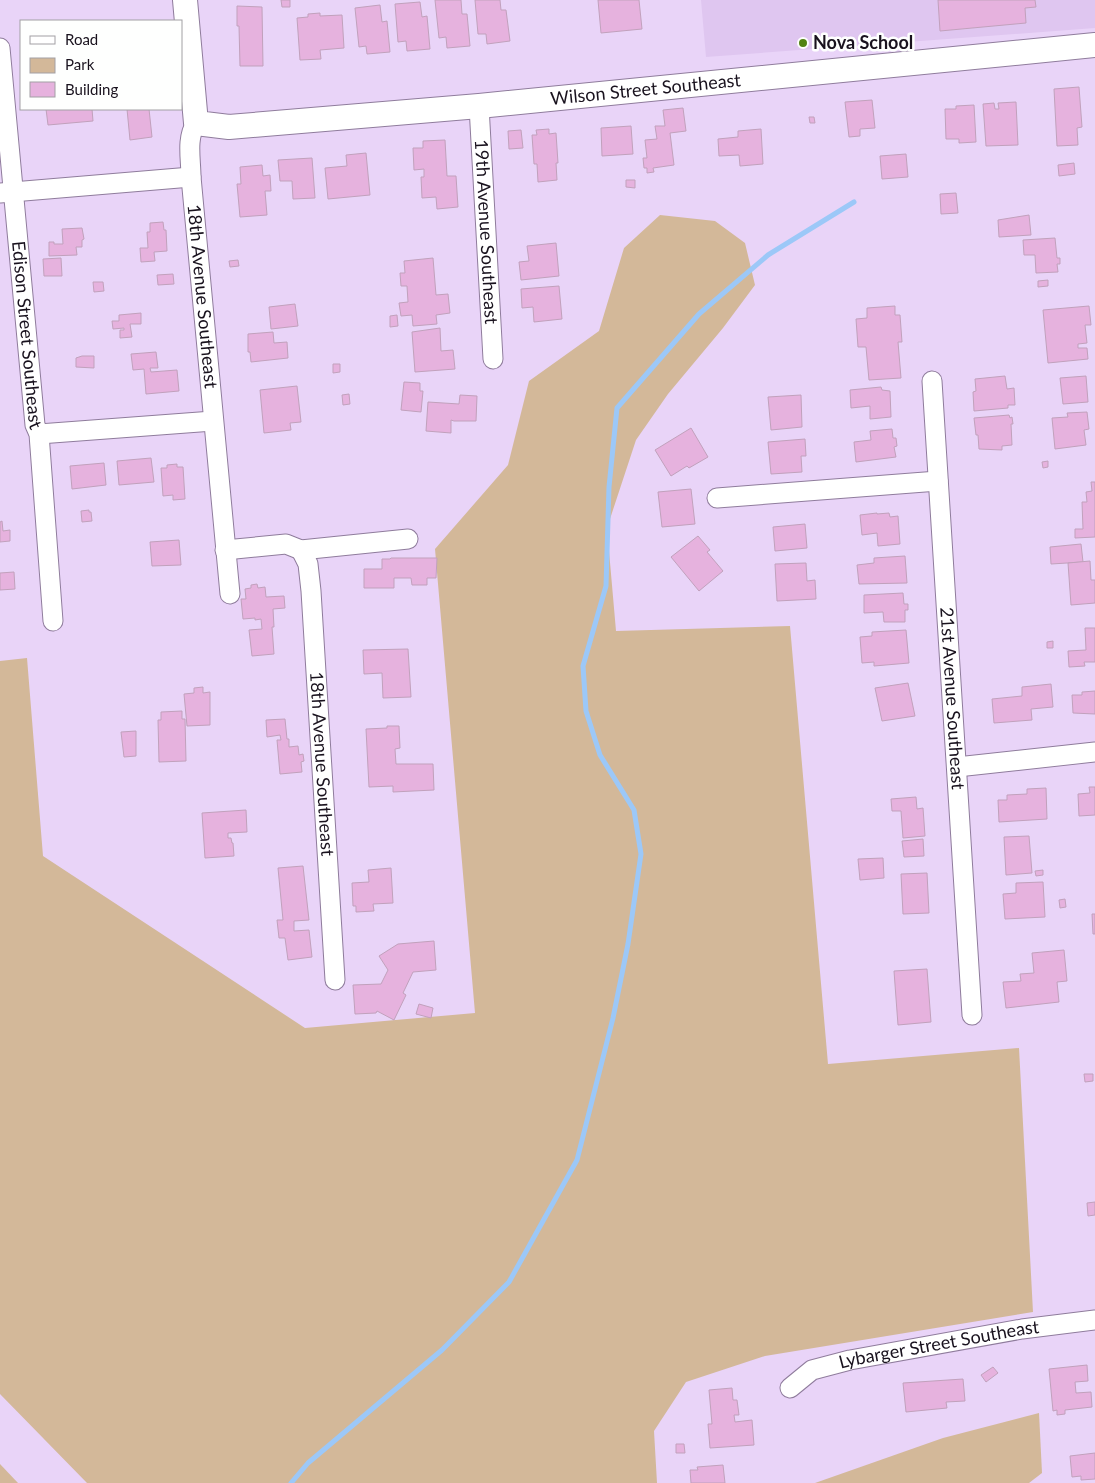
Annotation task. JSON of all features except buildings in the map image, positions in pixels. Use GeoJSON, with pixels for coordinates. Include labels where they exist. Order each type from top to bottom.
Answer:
{"type":"FeatureCollection","features":[{"type":"Feature","properties":{"kind":"street","name":"18th Avenue Southeast"},"geometry":{"type":"LineString","coordinates":[[185,0],[196,124],[191,131],[190,139],[191,177],[230,594]]}},
{"type":"Feature","properties":{"kind":"street","name":"Wilson Street Southeast"},"geometry":{"type":"LineString","coordinates":[[196,124],[236,127],[479,106],[1095,46]]}},
{"type":"Feature","properties":{"kind":"street","name":"Edison Street Southeast"},"geometry":{"type":"LineString","coordinates":[[0,48],[7,192],[35,425],[39,434],[53,621]]}},
{"type":"Feature","properties":{"kind":"street","name":"19th Avenue Southeast"},"geometry":{"type":"LineString","coordinates":[[479,106],[493,359]]}},
{"type":"Feature","properties":{"kind":"street"},"geometry":{"type":"LineString","coordinates":[[7,192],[191,177]]}},
{"type":"Feature","properties":{"kind":"street","name":"21st Avenue Southeast"},"geometry":{"type":"LineString","coordinates":[[932,381],[972,1015]]}},
{"type":"Feature","properties":{"kind":"street"},"geometry":{"type":"LineString","coordinates":[[39,434],[213,421]]}},
{"type":"Feature","properties":{"kind":"street"},"geometry":{"type":"LineString","coordinates":[[717,498],[938,481]]}},
{"type":"Feature","properties":{"kind":"street"},"geometry":{"type":"LineString","coordinates":[[225,550],[286,544],[301,550],[408,539]]}},
{"type":"Feature","properties":{"kind":"street","name":"18th Avenue Southeast"},"geometry":{"type":"LineString","coordinates":[[301,550],[308,564],[311,591],[335,980]]}},
{"type":"Feature","properties":{"kind":"street"},"geometry":{"type":"LineString","coordinates":[[956,767],[1095,752]]}},
{"type":"Feature","properties":{"kind":"street","name":"Lybarger Street Southeast"},"geometry":{"type":"LineString","coordinates":[[790,1388],[812,1370],[850,1360],[1013,1330],[1095,1320]]}},
{"type":"Feature","properties":{"kind":"shaded area","name":"Nova School"},"geometry":{"type":"Polygon","coordinates":[[[701,0],[1095,0],[1095,28],[706,57],[701,0]]]}},
{"type":"Feature","properties":{"kind":"green space"},"geometry":{"type":"Polygon","coordinates":[[[660,215],[715,221],[745,243],[755,285],[723,328],[668,394],[636,440],[607,528],[616,631],[790,626],[828,1064],[1019,1048],[1033,1312],[765,1356],[686,1382],[654,1431],[657,1483],[87,1483],[0,1394],[0,661],[27,658],[43,856],[305,1028],[475,1013],[435,549],[508,465],[529,381],[599,331],[624,248],[660,215]]]}},
{"type":"Feature","properties":{"kind":"green space"},"geometry":{"type":"Polygon","coordinates":[[[1039,1413],[1042,1473],[1029,1483],[815,1483],[943,1438],[1039,1413]]]}},
{"type":"Feature","properties":{"kind":"green space"},"geometry":{"type":"Polygon","coordinates":[[[0,1464],[18,1483],[0,1483],[0,1464]]]}},
{"type":"Feature","properties":{"kind":"waterway"},"geometry":{"type":"LineString","coordinates":[[291,1483],[308,1463],[442,1350],[509,1282],[577,1160],[613,1018],[628,944],[641,854],[634,810],[600,755],[586,711],[583,666],[606,586],[609,487],[617,408],[699,314],[768,255],[854,202]]}},
{"type":"Feature","properties":{"kind":"place","name":"Nova School"},"geometry":{"type":"Point","coordinates":[803,43]}}]}
